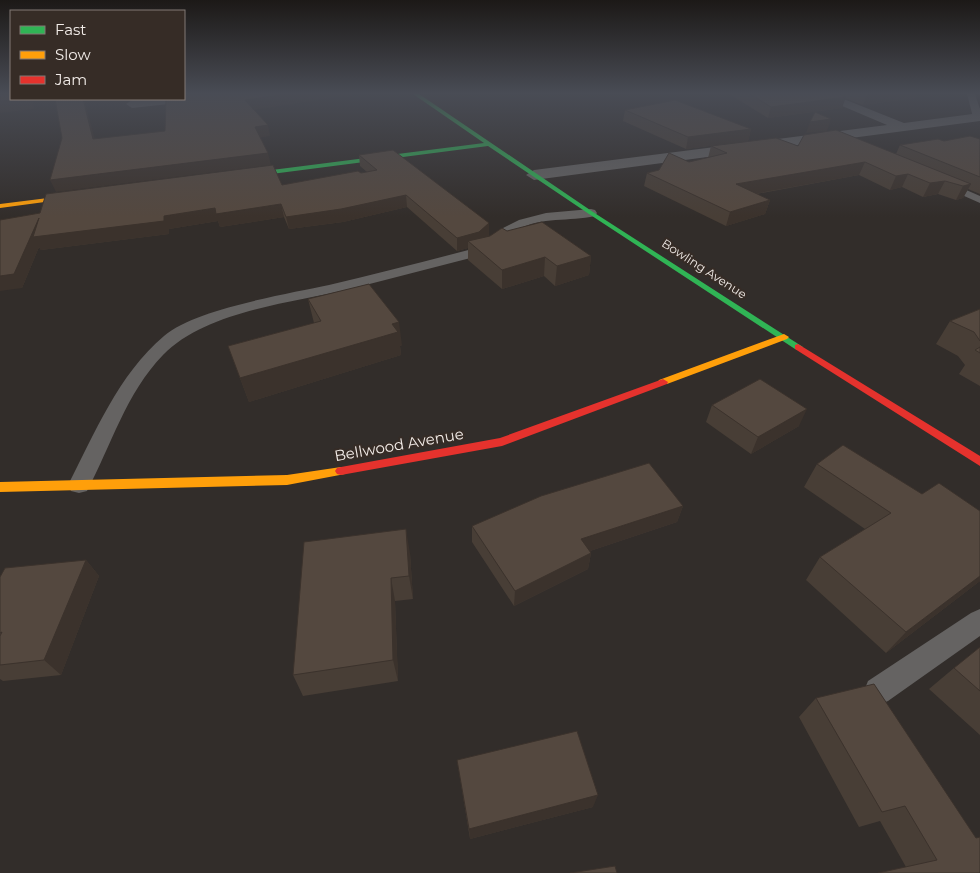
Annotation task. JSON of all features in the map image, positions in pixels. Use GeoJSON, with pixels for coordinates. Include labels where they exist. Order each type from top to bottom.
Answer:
{"type":"FeatureCollection","features":[{"type":"Feature","properties":{"kind":"street","name":"Bowling Avenue"},"geometry":{"type":"LineString","coordinates":[[474,135],[591,213],[882,402],[980,462]]}},
{"type":"Feature","properties":{"kind":"street"},"geometry":{"type":"LineString","coordinates":[[534,175],[849,135]]}},
{"type":"Feature","properties":{"kind":"street"},"geometry":{"type":"LineString","coordinates":[[224,178],[488,144]]}},
{"type":"Feature","properties":{"kind":"street"},"geometry":{"type":"LineString","coordinates":[[0,206],[96,194]]}},
{"type":"Feature","properties":{"kind":"street","name":"Bellwood Avenue"},"geometry":{"type":"LineString","coordinates":[[0,487],[286,480],[502,442],[784,337]]}},
{"type":"Feature","properties":{"kind":"lane"},"geometry":{"type":"LineString","coordinates":[[831,137],[852,146]]}},
{"type":"Feature","properties":{"kind":"lane"},"geometry":{"type":"LineString","coordinates":[[928,177],[978,200]]}},
{"type":"Feature","properties":{"kind":"lane"},"geometry":{"type":"LineString","coordinates":[[79,485],[126,391],[154,356],[173,337],[195,326],[236,312],[485,250],[496,244],[503,233],[523,223],[591,213]]}},
{"type":"Feature","properties":{"kind":"lane"},"geometry":{"type":"LineString","coordinates":[[878,691],[980,621]]}},
{"type":"Feature","properties":{"kind":"building"},"geometry":{"type":"Polygon","coordinates":[[[61,135],[92,135],[93,139],[131,135],[259,135],[268,153],[50,180],[61,135]]]}},
{"type":"Feature","properties":{"kind":"building"},"geometry":{"type":"Polygon","coordinates":[[[683,135],[706,135],[688,137],[683,135]]]}},
{"type":"Feature","properties":{"kind":"building"},"geometry":{"type":"Polygon","coordinates":[[[804,135],[848,135],[971,184],[963,186],[945,181],[930,183],[908,174],[896,176],[865,162],[736,184],[770,200],[730,212],[647,173],[659,170],[669,153],[689,162],[727,153],[711,146],[776,138],[798,146],[804,135]]]}},
{"type":"Feature","properties":{"kind":"building"},"geometry":{"type":"Polygon","coordinates":[[[970,136],[980,139],[980,177],[900,145],[938,139],[944,141],[970,136]]]}},
{"type":"Feature","properties":{"kind":"building"},"geometry":{"type":"Polygon","coordinates":[[[393,150],[489,223],[479,232],[457,238],[406,195],[341,209],[286,217],[281,204],[216,214],[215,208],[164,216],[164,221],[33,237],[39,218],[14,274],[0,276],[0,220],[40,213],[46,194],[273,165],[282,185],[358,171],[361,173],[377,170],[359,155],[393,150]]]}},
{"type":"Feature","properties":{"kind":"building"},"geometry":{"type":"Polygon","coordinates":[[[542,222],[591,256],[557,266],[545,257],[502,270],[468,241],[490,236],[502,228],[507,231],[542,222]]]}},
{"type":"Feature","properties":{"kind":"building"},"geometry":{"type":"Polygon","coordinates":[[[369,284],[399,322],[392,324],[398,332],[240,378],[228,346],[321,321],[308,299],[369,284]]]}},
{"type":"Feature","properties":{"kind":"building"},"geometry":{"type":"Polygon","coordinates":[[[980,309],[980,341],[974,332],[950,321],[980,309]]]}},
{"type":"Feature","properties":{"kind":"building"},"geometry":{"type":"Polygon","coordinates":[[[760,379],[807,409],[758,437],[712,405],[760,379]]]}},
{"type":"Feature","properties":{"kind":"building"},"geometry":{"type":"Polygon","coordinates":[[[843,445],[922,494],[939,483],[980,511],[980,576],[906,632],[820,557],[891,513],[817,464],[843,445]]]}},
{"type":"Feature","properties":{"kind":"building"},"geometry":{"type":"Polygon","coordinates":[[[649,463],[683,506],[581,539],[591,553],[515,591],[472,526],[541,496],[649,463]]]}},
{"type":"Feature","properties":{"kind":"building"},"geometry":{"type":"Polygon","coordinates":[[[406,529],[409,576],[391,578],[393,660],[293,675],[304,542],[406,529]]]}},
{"type":"Feature","properties":{"kind":"building"},"geometry":{"type":"Polygon","coordinates":[[[86,560],[44,660],[0,665],[0,636],[2,632],[0,633],[0,577],[5,568],[86,560]]]}},
{"type":"Feature","properties":{"kind":"building"},"geometry":{"type":"Polygon","coordinates":[[[980,647],[980,691],[954,668],[980,647]]]}},
{"type":"Feature","properties":{"kind":"building"},"geometry":{"type":"Polygon","coordinates":[[[874,684],[976,838],[980,837],[980,873],[878,873],[937,860],[905,806],[882,812],[816,698],[874,684]]]}},
{"type":"Feature","properties":{"kind":"building"},"geometry":{"type":"Polygon","coordinates":[[[577,731],[598,795],[469,829],[457,760],[577,731]]]}},
{"type":"Feature","properties":{"kind":"building"},"geometry":{"type":"Polygon","coordinates":[[[615,866],[617,873],[570,873],[615,866]]]}},
{"type":"Feature","properties":{"kind":"traffic: fast"},"geometry":{"type":"LineString","coordinates":[[475,135],[591,213],[798,347]]}},
{"type":"Feature","properties":{"kind":"traffic: fast"},"geometry":{"type":"LineString","coordinates":[[240,176],[488,144]]}},
{"type":"Feature","properties":{"kind":"traffic: slow"},"geometry":{"type":"LineString","coordinates":[[0,206],[80,196]]}},
{"type":"Feature","properties":{"kind":"traffic: slow"},"geometry":{"type":"LineString","coordinates":[[663,382],[784,337]]}},
{"type":"Feature","properties":{"kind":"traffic: slow"},"geometry":{"type":"LineString","coordinates":[[0,487],[287,480],[341,471]]}},
{"type":"Feature","properties":{"kind":"traffic: jam"},"geometry":{"type":"LineString","coordinates":[[798,347],[980,462]]}},
{"type":"Feature","properties":{"kind":"traffic: jam"},"geometry":{"type":"LineString","coordinates":[[341,471],[502,442],[663,382]]}}]}
